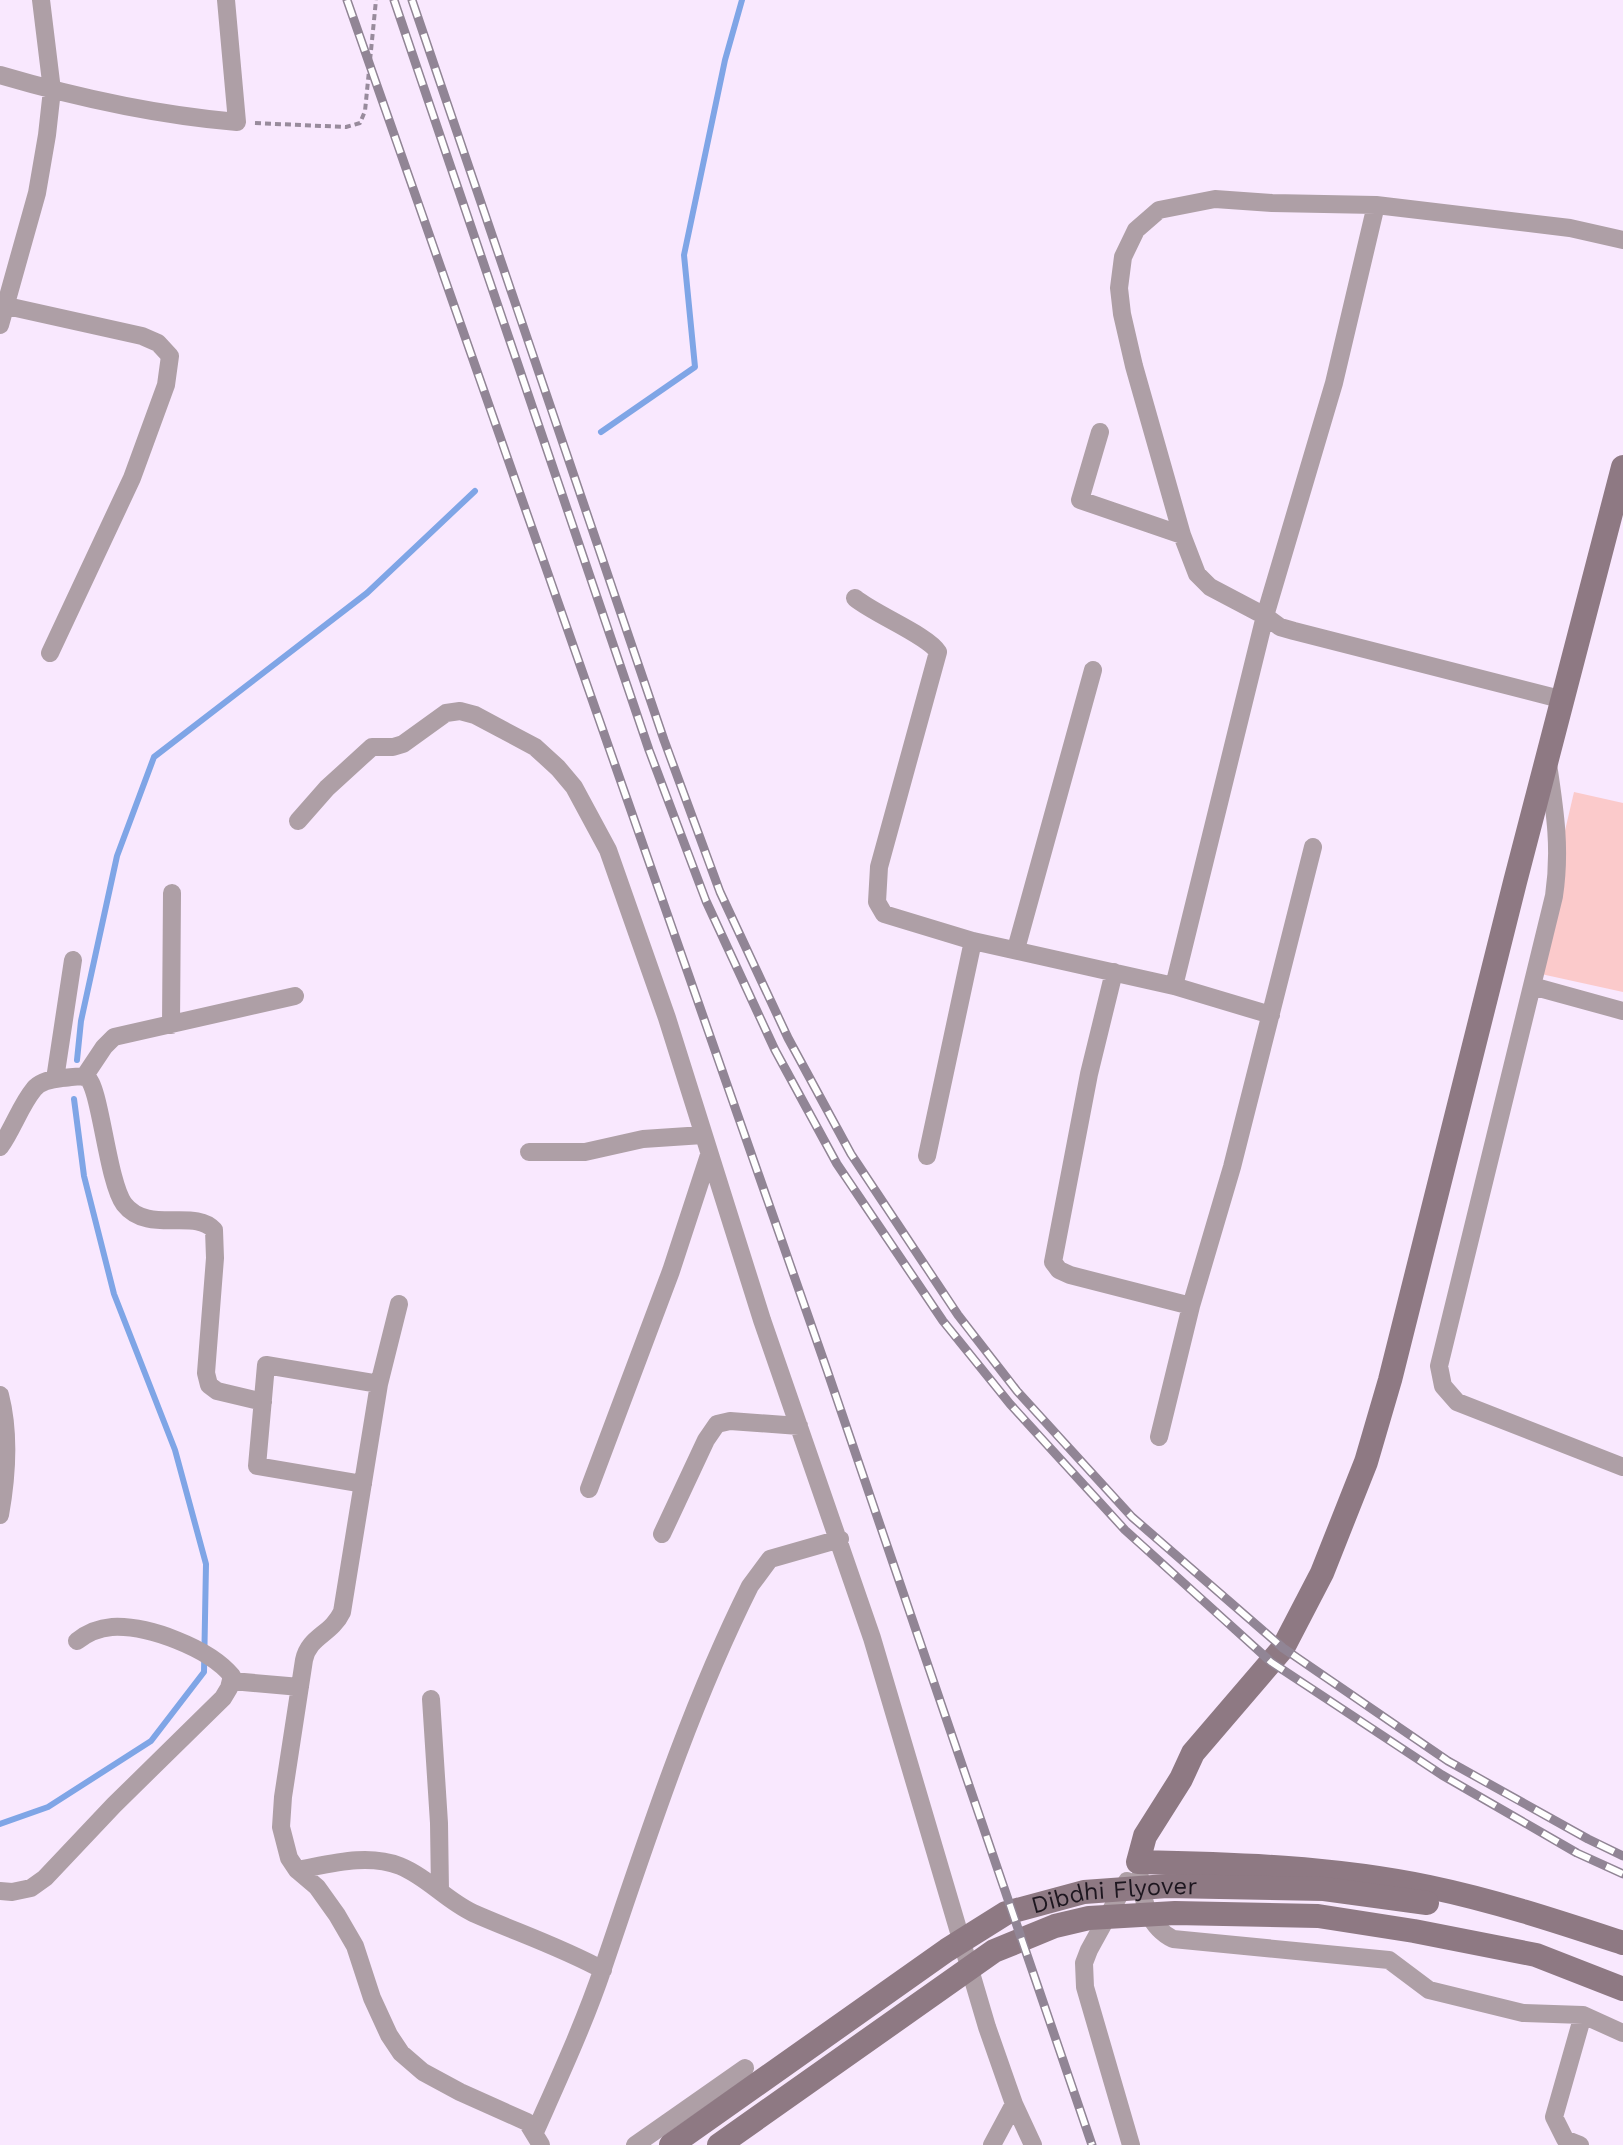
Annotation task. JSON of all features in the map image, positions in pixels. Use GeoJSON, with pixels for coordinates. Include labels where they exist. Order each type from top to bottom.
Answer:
{"type":"FeatureCollection","features":[{"type":"Feature","properties":{"kind":"main road"},"geometry":{"type":"LineString","coordinates":[[1623,467],[1390,1380],[1366,1462],[1322,1573],[1283,1648],[1193,1753],[1181,1779],[1145,1836],[1138,1862],[1296,1867],[1429,1887],[1520,1909],[1623,1943]]}},
{"type":"Feature","properties":{"kind":"main road","name":"Dibdhi Flyover"},"geometry":{"type":"LineString","coordinates":[[671,2145],[947,1950],[1006,1913],[1084,1892],[1167,1886],[1324,1889],[1420,1902],[1520,1923],[1589,1944],[1623,1960]]}},
{"type":"Feature","properties":{"kind":"main road","name":"Dibdhi Flyover"},"geometry":{"type":"LineString","coordinates":[[719,2145],[994,1951],[1055,1926],[1089,1918],[1175,1913],[1318,1916],[1536,1955],[1623,1989]]}},
{"type":"Feature","properties":{"kind":"street"},"geometry":{"type":"LineString","coordinates":[[0,325],[37,193],[52,90],[41,0]]}},
{"type":"Feature","properties":{"kind":"street"},"geometry":{"type":"LineString","coordinates":[[0,75],[52,90],[178,117],[237,122],[226,0]]}},
{"type":"Feature","properties":{"kind":"street"},"geometry":{"type":"LineString","coordinates":[[1564,700],[1280,627],[1210,587],[1197,574],[1182,535],[1134,366],[1119,288],[1123,257],[1136,230],[1159,210],[1215,199],[1376,205],[1570,228],[1623,240]]}},
{"type":"Feature","properties":{"kind":"street"},"geometry":{"type":"LineString","coordinates":[[1174,986],[1265,616],[1334,383],[1376,205]]}},
{"type":"Feature","properties":{"kind":"street"},"geometry":{"type":"LineString","coordinates":[[7,306],[142,336],[158,343],[170,356],[166,385],[132,478],[50,653]]}},
{"type":"Feature","properties":{"kind":"street"},"geometry":{"type":"LineString","coordinates":[[1100,432],[1080,500],[1182,535]]}},
{"type":"Feature","properties":{"kind":"street"},"geometry":{"type":"LineString","coordinates":[[855,598],[879,616],[931,642],[938,652],[879,867],[877,902],[884,914],[973,941],[1174,986],[1271,1015]]}},
{"type":"Feature","properties":{"kind":"street"},"geometry":{"type":"LineString","coordinates":[[1016,949],[1093,670]]}},
{"type":"Feature","properties":{"kind":"street"},"geometry":{"type":"LineString","coordinates":[[298,821],[327,788],[372,747],[403,744],[446,713],[460,711],[475,715],[535,747],[574,787],[608,850],[662,1004],[762,1320],[872,1638],[987,2027],[1014,2104],[1033,2145]]}},
{"type":"Feature","properties":{"kind":"street"},"geometry":{"type":"LineString","coordinates":[[1547,762],[1558,831],[1559,866],[1554,896],[1439,1366],[1443,1386],[1457,1402],[1623,1467]]}},
{"type":"Feature","properties":{"kind":"street"},"geometry":{"type":"LineString","coordinates":[[1159,1437],[1191,1306],[1232,1167],[1313,847]]}},
{"type":"Feature","properties":{"kind":"street"},"geometry":{"type":"LineString","coordinates":[[171,1025],[172,893]]}},
{"type":"Feature","properties":{"kind":"street"},"geometry":{"type":"LineString","coordinates":[[927,1156],[973,941]]}},
{"type":"Feature","properties":{"kind":"street"},"geometry":{"type":"LineString","coordinates":[[55,1079],[73,960]]}},
{"type":"Feature","properties":{"kind":"street"},"geometry":{"type":"LineString","coordinates":[[1114,972],[1089,1074],[1053,1262],[1059,1270],[1070,1275],[1191,1306]]}},
{"type":"Feature","properties":{"kind":"street"},"geometry":{"type":"LineString","coordinates":[[1532,986],[1623,1011]]}},
{"type":"Feature","properties":{"kind":"street"},"geometry":{"type":"LineString","coordinates":[[84,1077],[114,1037],[295,996]]}},
{"type":"Feature","properties":{"kind":"street"},"geometry":{"type":"LineString","coordinates":[[0,1147],[35,1087],[55,1079],[84,1077],[94,1084],[110,1171],[116,1191],[126,1207],[149,1219],[203,1222],[214,1230],[207,1381],[217,1391],[263,1402]]}},
{"type":"Feature","properties":{"kind":"street"},"geometry":{"type":"LineString","coordinates":[[529,1152],[585,1152],[643,1139],[703,1135]]}},
{"type":"Feature","properties":{"kind":"street"},"geometry":{"type":"LineString","coordinates":[[589,1489],[671,1271],[709,1155]]}},
{"type":"Feature","properties":{"kind":"street"},"geometry":{"type":"LineString","coordinates":[[399,1304],[379,1384],[342,1612],[334,1627],[309,1647],[300,1687],[281,1827],[284,1845],[297,1870],[317,1887],[355,1946],[372,1998],[401,2053],[423,2072],[527,2122],[538,2139]]}},
{"type":"Feature","properties":{"kind":"street"},"geometry":{"type":"LineString","coordinates":[[363,1484],[257,1466],[266,1365],[379,1384]]}},
{"type":"Feature","properties":{"kind":"street"},"geometry":{"type":"LineString","coordinates":[[0,1395],[7,1457],[0,1515]]}},
{"type":"Feature","properties":{"kind":"street"},"geometry":{"type":"LineString","coordinates":[[662,1534],[706,1440],[717,1424],[730,1421],[799,1426]]}},
{"type":"Feature","properties":{"kind":"street"},"geometry":{"type":"LineString","coordinates":[[538,2139],[603,1970],[657,1808],[750,1586],[770,1559],[840,1539]]}},
{"type":"Feature","properties":{"kind":"street"},"geometry":{"type":"LineString","coordinates":[[77,1641],[95,1630],[111,1627],[158,1634],[178,1641],[227,1673],[300,1687]]}},
{"type":"Feature","properties":{"kind":"street"},"geometry":{"type":"LineString","coordinates":[[0,1891],[31,1888],[45,1878],[223,1698],[227,1673]]}},
{"type":"Feature","properties":{"kind":"street"},"geometry":{"type":"LineString","coordinates":[[431,1699],[440,1891]]}},
{"type":"Feature","properties":{"kind":"street"},"geometry":{"type":"LineString","coordinates":[[297,1870],[348,1861],[400,1866],[472,1912],[571,1952],[603,1970]]}},
{"type":"Feature","properties":{"kind":"street"},"geometry":{"type":"LineString","coordinates":[[1138,1862],[1143,1901],[1159,1932],[1173,1939],[1389,1960],[1429,1990],[1523,2013],[1583,2015],[1623,2033]]}},
{"type":"Feature","properties":{"kind":"street"},"geometry":{"type":"LineString","coordinates":[[1131,2145],[1085,1987],[1084,1963],[1094,1937],[1138,1862]]}},
{"type":"Feature","properties":{"kind":"street"},"geometry":{"type":"LineString","coordinates":[[1580,2145],[1565,2139],[1554,2117],[1583,2015]]}},
{"type":"Feature","properties":{"kind":"street"},"geometry":{"type":"LineString","coordinates":[[635,2145],[745,2068]]}},
{"type":"Feature","properties":{"kind":"street"},"geometry":{"type":"LineString","coordinates":[[974,2145],[994,2140],[1014,2104]]}},
{"type":"Feature","properties":{"kind":"path"},"geometry":{"type":"LineString","coordinates":[[237,122],[346,127],[360,123],[365,111],[376,0]]}},
{"type":"Feature","properties":{"kind":"shaded area"},"geometry":{"type":"Polygon","coordinates":[[[1574,792],[1623,803],[1623,992],[1532,972],[1574,792]]]}},
{"type":"Feature","properties":{"kind":"waterway"},"geometry":{"type":"LineString","coordinates":[[601,432],[695,367],[684,255],[725,60],[742,0]]}},
{"type":"Feature","properties":{"kind":"waterway"},"geometry":{"type":"LineString","coordinates":[[77,1060],[81,1021],[117,856],[154,757],[367,593],[475,491]]}},
{"type":"Feature","properties":{"kind":"waterway"},"geometry":{"type":"LineString","coordinates":[[0,1824],[48,1807],[151,1741],[204,1672],[206,1564],[175,1450],[114,1294],[84,1176],[74,1099]]}},
{"type":"Feature","properties":{"kind":"railway"},"geometry":{"type":"LineString","coordinates":[[347,0],[827,1370],[1092,2145]]}},
{"type":"Feature","properties":{"kind":"railway"},"geometry":{"type":"LineString","coordinates":[[394,0],[649,750],[706,901],[775,1050],[837,1164],[943,1321],[1010,1404],[1125,1530],[1271,1662],[1442,1775],[1577,1853],[1623,1874]]}},
{"type":"Feature","properties":{"kind":"railway"},"geometry":{"type":"LineString","coordinates":[[412,0],[664,740],[720,892],[788,1038],[851,1154],[958,1315],[1017,1391],[1132,1517],[1283,1648],[1448,1761],[1623,1856]]}}]}
